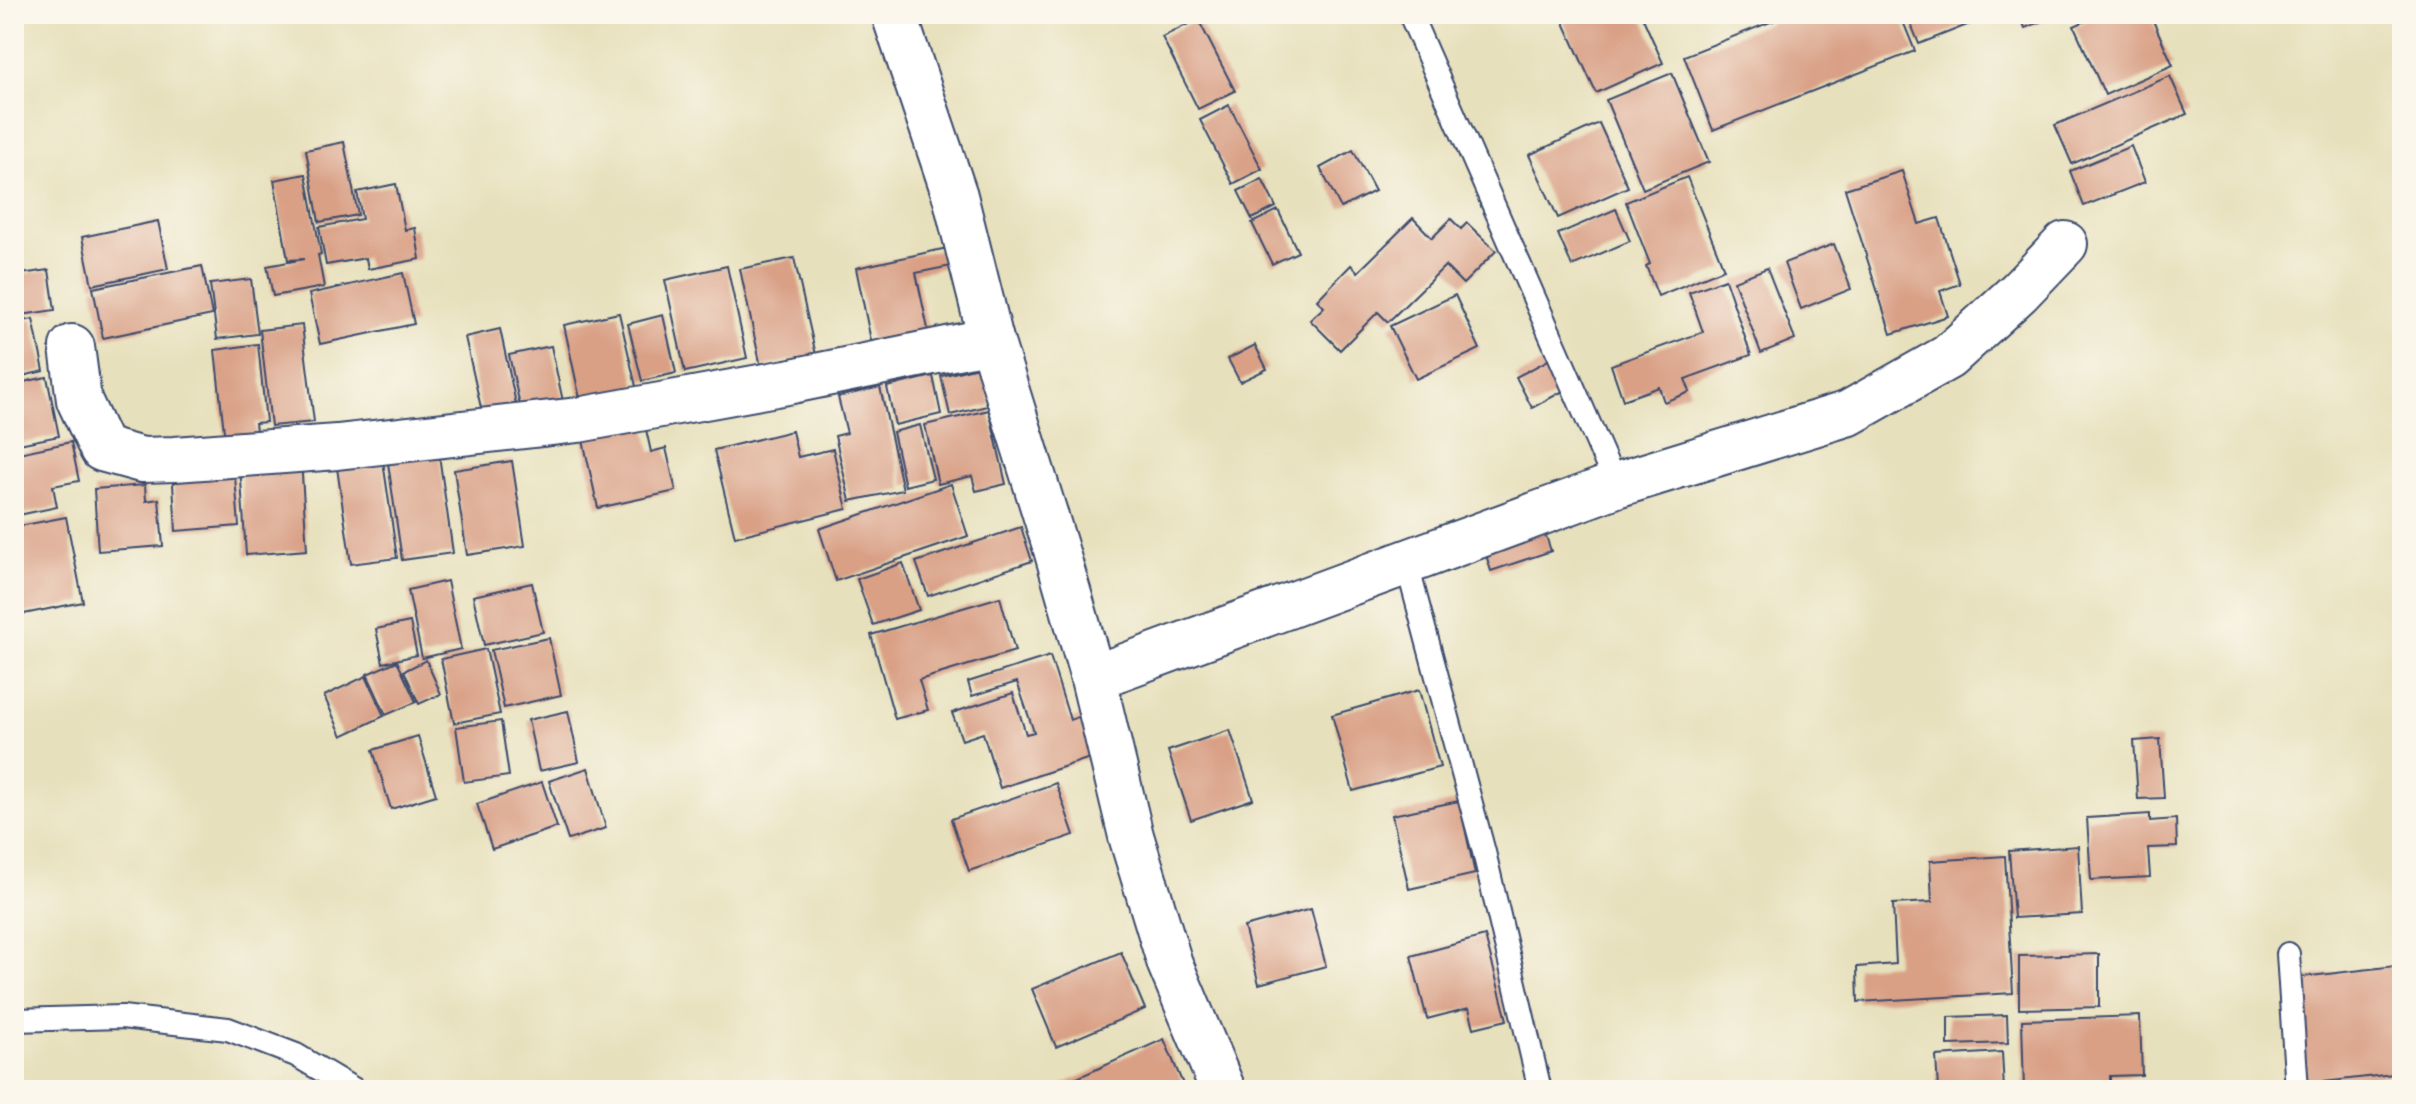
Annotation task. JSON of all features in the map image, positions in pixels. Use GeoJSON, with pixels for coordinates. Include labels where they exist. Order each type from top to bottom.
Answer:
{"type":"FeatureCollection","features":[{"type":"Feature","properties":{"kind":"street"},"geometry":{"type":"LineString","coordinates":[[894,14],[955,196],[991,340],[1093,678],[1131,836],[1170,964],[1223,1090]]}},
{"type":"Feature","properties":{"kind":"street"},"geometry":{"type":"LineString","coordinates":[[1093,678],[1616,485],[1849,413],[1948,357],[2019,292],[2065,244]]}},
{"type":"Feature","properties":{"kind":"street"},"geometry":{"type":"LineString","coordinates":[[72,347],[79,400],[102,449],[142,460],[337,447],[578,420],[787,382],[991,340]]}},
{"type":"Feature","properties":{"kind":"lane"},"geometry":{"type":"LineString","coordinates":[[1410,14],[1616,485]]}},
{"type":"Feature","properties":{"kind":"lane"},"geometry":{"type":"LineString","coordinates":[[1406,561],[1484,852],[1540,1090]]}},
{"type":"Feature","properties":{"kind":"lane"},"geometry":{"type":"LineString","coordinates":[[2288,954],[2297,1090]]}},
{"type":"Feature","properties":{"kind":"lane"},"geometry":{"type":"LineString","coordinates":[[14,1020],[122,1017],[228,1029],[296,1055],[355,1090]]}},
{"type":"Feature","properties":{"kind":"building"},"geometry":{"type":"Polygon","coordinates":[[[1560,14],[1641,14],[1663,63],[1596,93],[1560,14]]]}},
{"type":"Feature","properties":{"kind":"building"},"geometry":{"type":"Polygon","coordinates":[[[1791,14],[1900,14],[1915,51],[1713,130],[1684,56],[1791,14]]]}},
{"type":"Feature","properties":{"kind":"building"},"geometry":{"type":"Polygon","coordinates":[[[1907,14],[1995,14],[1919,44],[1907,14]]]}},
{"type":"Feature","properties":{"kind":"building"},"geometry":{"type":"Polygon","coordinates":[[[2019,14],[2060,14],[2025,28],[2019,14]]]}},
{"type":"Feature","properties":{"kind":"building"},"geometry":{"type":"Polygon","coordinates":[[[2102,14],[2150,14],[2173,65],[2105,95],[2074,26],[2102,14]]]}},
{"type":"Feature","properties":{"kind":"building"},"geometry":{"type":"Polygon","coordinates":[[[1198,19],[1235,91],[1198,109],[1162,37],[1198,19]]]}},
{"type":"Feature","properties":{"kind":"building"},"geometry":{"type":"Polygon","coordinates":[[[1672,73],[1709,162],[1643,189],[1606,100],[1672,73]]]}},
{"type":"Feature","properties":{"kind":"building"},"geometry":{"type":"Polygon","coordinates":[[[2170,76],[2187,114],[2072,164],[2055,125],[2170,76]]]}},
{"type":"Feature","properties":{"kind":"building"},"geometry":{"type":"Polygon","coordinates":[[[1229,105],[1262,169],[1233,184],[1200,120],[1229,105]]]}},
{"type":"Feature","properties":{"kind":"building"},"geometry":{"type":"Polygon","coordinates":[[[1599,123],[1628,187],[1558,218],[1529,155],[1599,123]]]}},
{"type":"Feature","properties":{"kind":"building"},"geometry":{"type":"Polygon","coordinates":[[[344,142],[358,215],[319,222],[306,150],[344,142]]]}},
{"type":"Feature","properties":{"kind":"building"},"geometry":{"type":"Polygon","coordinates":[[[2131,146],[2145,182],[2084,206],[2070,171],[2131,146]]]}},
{"type":"Feature","properties":{"kind":"building"},"geometry":{"type":"Polygon","coordinates":[[[1353,150],[1375,191],[1341,208],[1320,168],[1353,150]]]}},
{"type":"Feature","properties":{"kind":"building"},"geometry":{"type":"Polygon","coordinates":[[[1902,171],[1919,224],[1939,218],[1960,284],[1940,291],[1948,316],[1891,334],[1845,189],[1902,171]]]}},
{"type":"Feature","properties":{"kind":"building"},"geometry":{"type":"Polygon","coordinates":[[[306,174],[324,287],[273,296],[267,266],[304,259],[288,260],[274,180],[306,174]]]}},
{"type":"Feature","properties":{"kind":"building"},"geometry":{"type":"Polygon","coordinates":[[[1687,177],[1724,269],[1658,296],[1646,266],[1650,264],[1626,202],[1687,177]]]}},
{"type":"Feature","properties":{"kind":"building"},"geometry":{"type":"Polygon","coordinates":[[[1262,179],[1276,207],[1252,219],[1238,191],[1262,179]]]}},
{"type":"Feature","properties":{"kind":"building"},"geometry":{"type":"Polygon","coordinates":[[[396,184],[405,230],[415,228],[420,259],[368,269],[366,258],[326,265],[319,227],[362,219],[357,192],[396,184]]]}},
{"type":"Feature","properties":{"kind":"building"},"geometry":{"type":"Polygon","coordinates":[[[1616,209],[1630,241],[1572,266],[1558,234],[1616,209]]]}},
{"type":"Feature","properties":{"kind":"building"},"geometry":{"type":"Polygon","coordinates":[[[1278,210],[1298,252],[1272,264],[1252,223],[1278,210]]]}},
{"type":"Feature","properties":{"kind":"building"},"geometry":{"type":"Polygon","coordinates":[[[1413,218],[1432,238],[1451,219],[1461,229],[1467,223],[1496,251],[1463,284],[1445,266],[1388,322],[1378,312],[1340,350],[1310,320],[1324,307],[1317,300],[1351,265],[1358,272],[1413,218]]]}},
{"type":"Feature","properties":{"kind":"building"},"geometry":{"type":"Polygon","coordinates":[[[158,221],[168,269],[92,285],[82,237],[158,221]]]}},
{"type":"Feature","properties":{"kind":"building"},"geometry":{"type":"Polygon","coordinates":[[[1834,244],[1851,289],[1801,309],[1784,263],[1834,244]]]}},
{"type":"Feature","properties":{"kind":"building"},"geometry":{"type":"Polygon","coordinates":[[[952,247],[956,265],[916,273],[932,348],[875,360],[856,268],[952,247]]]}},
{"type":"Feature","properties":{"kind":"building"},"geometry":{"type":"Polygon","coordinates":[[[794,258],[816,355],[761,367],[740,269],[794,258]]]}},
{"type":"Feature","properties":{"kind":"building"},"geometry":{"type":"Polygon","coordinates":[[[202,266],[212,315],[103,338],[93,288],[202,266]]]}},
{"type":"Feature","properties":{"kind":"building"},"geometry":{"type":"Polygon","coordinates":[[[727,266],[747,358],[685,372],[665,280],[727,266]]]}},
{"type":"Feature","properties":{"kind":"building"},"geometry":{"type":"Polygon","coordinates":[[[1767,268],[1795,339],[1761,353],[1734,281],[1767,268]]]}},
{"type":"Feature","properties":{"kind":"building"},"geometry":{"type":"Polygon","coordinates":[[[49,270],[55,310],[14,316],[14,275],[49,270]]]}},
{"type":"Feature","properties":{"kind":"building"},"geometry":{"type":"Polygon","coordinates":[[[403,273],[414,324],[320,344],[309,294],[403,273]]]}},
{"type":"Feature","properties":{"kind":"building"},"geometry":{"type":"Polygon","coordinates":[[[251,279],[258,334],[217,339],[210,284],[251,279]]]}},
{"type":"Feature","properties":{"kind":"building"},"geometry":{"type":"Polygon","coordinates":[[[1725,279],[1751,355],[1685,379],[1690,392],[1664,402],[1659,387],[1623,400],[1611,365],[1703,332],[1689,292],[1725,279]]]}},
{"type":"Feature","properties":{"kind":"building"},"geometry":{"type":"Polygon","coordinates":[[[1455,295],[1480,349],[1416,379],[1390,326],[1455,295]]]}},
{"type":"Feature","properties":{"kind":"building"},"geometry":{"type":"Polygon","coordinates":[[[619,313],[638,395],[582,408],[564,325],[619,313]]]}},
{"type":"Feature","properties":{"kind":"building"},"geometry":{"type":"Polygon","coordinates":[[[663,315],[676,373],[642,381],[628,324],[663,315]]]}},
{"type":"Feature","properties":{"kind":"building"},"geometry":{"type":"Polygon","coordinates":[[[33,319],[44,371],[14,378],[14,323],[33,319]]]}},
{"type":"Feature","properties":{"kind":"building"},"geometry":{"type":"Polygon","coordinates":[[[302,325],[314,422],[271,426],[260,330],[302,325]]]}},
{"type":"Feature","properties":{"kind":"building"},"geometry":{"type":"Polygon","coordinates":[[[500,329],[518,413],[484,421],[465,337],[500,329]]]}},
{"type":"Feature","properties":{"kind":"building"},"geometry":{"type":"Polygon","coordinates":[[[258,344],[266,422],[255,423],[258,446],[226,450],[215,350],[258,344]]]}},
{"type":"Feature","properties":{"kind":"building"},"geometry":{"type":"Polygon","coordinates":[[[1255,345],[1267,369],[1240,382],[1228,359],[1255,345]]]}},
{"type":"Feature","properties":{"kind":"building"},"geometry":{"type":"Polygon","coordinates":[[[551,346],[564,406],[522,415],[509,355],[551,346]]]}},
{"type":"Feature","properties":{"kind":"building"},"geometry":{"type":"Polygon","coordinates":[[[1552,358],[1567,389],[1532,408],[1516,377],[1552,358]]]}},
{"type":"Feature","properties":{"kind":"building"},"geometry":{"type":"Polygon","coordinates":[[[982,366],[991,405],[950,415],[941,376],[982,366]]]}},
{"type":"Feature","properties":{"kind":"building"},"geometry":{"type":"Polygon","coordinates":[[[933,376],[941,414],[895,425],[887,387],[933,376]]]}},
{"type":"Feature","properties":{"kind":"building"},"geometry":{"type":"Polygon","coordinates":[[[47,377],[59,436],[14,445],[14,384],[47,377]]]}},
{"type":"Feature","properties":{"kind":"building"},"geometry":{"type":"Polygon","coordinates":[[[880,387],[903,490],[850,501],[835,436],[847,433],[838,397],[880,387]]]}},
{"type":"Feature","properties":{"kind":"building"},"geometry":{"type":"Polygon","coordinates":[[[989,410],[1006,484],[976,491],[972,476],[938,484],[925,425],[989,410]]]}},
{"type":"Feature","properties":{"kind":"building"},"geometry":{"type":"Polygon","coordinates":[[[643,416],[651,452],[666,448],[676,491],[598,508],[581,431],[643,416]]]}},
{"type":"Feature","properties":{"kind":"building"},"geometry":{"type":"Polygon","coordinates":[[[920,425],[933,479],[905,486],[893,432],[920,425]]]}},
{"type":"Feature","properties":{"kind":"building"},"geometry":{"type":"Polygon","coordinates":[[[792,431],[798,457],[833,449],[847,509],[735,537],[714,450],[792,431]]]}},
{"type":"Feature","properties":{"kind":"building"},"geometry":{"type":"Polygon","coordinates":[[[71,442],[79,481],[53,486],[57,507],[14,516],[14,454],[71,442]]]}},
{"type":"Feature","properties":{"kind":"building"},"geometry":{"type":"Polygon","coordinates":[[[438,448],[453,553],[402,560],[387,456],[438,448]]]}},
{"type":"Feature","properties":{"kind":"building"},"geometry":{"type":"Polygon","coordinates":[[[382,454],[397,558],[351,564],[336,461],[382,454]]]}},
{"type":"Feature","properties":{"kind":"building"},"geometry":{"type":"Polygon","coordinates":[[[301,460],[307,550],[246,555],[240,465],[301,460]]]}},
{"type":"Feature","properties":{"kind":"building"},"geometry":{"type":"Polygon","coordinates":[[[512,461],[525,546],[467,555],[454,470],[512,461]]]}},
{"type":"Feature","properties":{"kind":"building"},"geometry":{"type":"Polygon","coordinates":[[[234,464],[239,526],[176,531],[172,469],[234,464]]]}},
{"type":"Feature","properties":{"kind":"building"},"geometry":{"type":"Polygon","coordinates":[[[951,484],[968,536],[836,581],[819,529],[951,484]]]}},
{"type":"Feature","properties":{"kind":"building"},"geometry":{"type":"Polygon","coordinates":[[[145,485],[146,501],[159,499],[163,546],[98,551],[94,489],[145,485]]]}},
{"type":"Feature","properties":{"kind":"building"},"geometry":{"type":"Polygon","coordinates":[[[66,517],[83,602],[14,616],[14,527],[66,517]]]}},
{"type":"Feature","properties":{"kind":"building"},"geometry":{"type":"Polygon","coordinates":[[[1021,527],[1032,561],[928,596],[916,562],[1021,527]]]}},
{"type":"Feature","properties":{"kind":"building"},"geometry":{"type":"Polygon","coordinates":[[[1543,527],[1551,551],[1491,571],[1484,548],[1543,527]]]}},
{"type":"Feature","properties":{"kind":"building"},"geometry":{"type":"Polygon","coordinates":[[[903,563],[919,610],[873,625],[857,579],[903,563]]]}},
{"type":"Feature","properties":{"kind":"building"},"geometry":{"type":"Polygon","coordinates":[[[447,581],[461,649],[422,658],[408,590],[447,581]]]}},
{"type":"Feature","properties":{"kind":"building"},"geometry":{"type":"Polygon","coordinates":[[[532,583],[543,632],[484,645],[473,596],[532,583]]]}},
{"type":"Feature","properties":{"kind":"building"},"geometry":{"type":"Polygon","coordinates":[[[1000,597],[1015,651],[919,680],[928,710],[895,719],[871,635],[1000,597]]]}},
{"type":"Feature","properties":{"kind":"building"},"geometry":{"type":"Polygon","coordinates":[[[410,622],[417,655],[383,663],[376,629],[410,622]]]}},
{"type":"Feature","properties":{"kind":"building"},"geometry":{"type":"Polygon","coordinates":[[[549,638],[561,695],[504,708],[491,650],[549,638]]]}},
{"type":"Feature","properties":{"kind":"building"},"geometry":{"type":"Polygon","coordinates":[[[486,649],[500,714],[454,723],[441,659],[486,649]]]}},
{"type":"Feature","properties":{"kind":"building"},"geometry":{"type":"Polygon","coordinates":[[[1050,656],[1070,720],[1083,715],[1096,756],[1000,788],[983,733],[962,740],[952,713],[1013,693],[1026,734],[1034,732],[1017,682],[972,696],[968,682],[1050,656]]]}},
{"type":"Feature","properties":{"kind":"building"},"geometry":{"type":"Polygon","coordinates":[[[426,660],[441,694],[419,704],[404,671],[426,660]]]}},
{"type":"Feature","properties":{"kind":"building"},"geometry":{"type":"Polygon","coordinates":[[[397,661],[416,702],[386,715],[367,674],[397,661]]]}},
{"type":"Feature","properties":{"kind":"building"},"geometry":{"type":"Polygon","coordinates":[[[366,676],[384,716],[342,736],[324,696],[366,676]]]}},
{"type":"Feature","properties":{"kind":"building"},"geometry":{"type":"Polygon","coordinates":[[[1419,690],[1440,767],[1353,791],[1332,715],[1419,690]]]}},
{"type":"Feature","properties":{"kind":"building"},"geometry":{"type":"Polygon","coordinates":[[[568,711],[579,762],[539,771],[528,720],[568,711]]]}},
{"type":"Feature","properties":{"kind":"building"},"geometry":{"type":"Polygon","coordinates":[[[501,721],[509,776],[464,782],[456,727],[501,721]]]}},
{"type":"Feature","properties":{"kind":"building"},"geometry":{"type":"Polygon","coordinates":[[[1230,730],[1253,799],[1191,820],[1168,751],[1230,730]]]}},
{"type":"Feature","properties":{"kind":"building"},"geometry":{"type":"Polygon","coordinates":[[[418,736],[436,795],[391,809],[373,750],[418,736]]]}},
{"type":"Feature","properties":{"kind":"building"},"geometry":{"type":"Polygon","coordinates":[[[2160,739],[2164,798],[2138,799],[2134,741],[2160,739]]]}},
{"type":"Feature","properties":{"kind":"building"},"geometry":{"type":"Polygon","coordinates":[[[588,768],[606,828],[568,840],[549,781],[588,768]]]}},
{"type":"Feature","properties":{"kind":"building"},"geometry":{"type":"Polygon","coordinates":[[[542,782],[557,827],[492,849],[477,804],[542,782]]]}},
{"type":"Feature","properties":{"kind":"building"},"geometry":{"type":"Polygon","coordinates":[[[1056,783],[1074,835],[969,871],[951,819],[1056,783]]]}},
{"type":"Feature","properties":{"kind":"building"},"geometry":{"type":"Polygon","coordinates":[[[1459,801],[1475,874],[1409,889],[1392,815],[1459,801]]]}},
{"type":"Feature","properties":{"kind":"building"},"geometry":{"type":"Polygon","coordinates":[[[2150,814],[2150,821],[2176,819],[2177,847],[2148,848],[2150,877],[2091,880],[2087,818],[2150,814]]]}},
{"type":"Feature","properties":{"kind":"building"},"geometry":{"type":"Polygon","coordinates":[[[2078,846],[2082,914],[2014,918],[2009,851],[2078,846]]]}},
{"type":"Feature","properties":{"kind":"building"},"geometry":{"type":"Polygon","coordinates":[[[2005,856],[2013,993],[1858,1002],[1857,967],[1896,964],[1893,904],[1932,902],[1930,861],[2005,856]]]}},
{"type":"Feature","properties":{"kind":"building"},"geometry":{"type":"Polygon","coordinates":[[[1311,909],[1326,966],[1259,984],[1244,927],[1311,909]]]}},
{"type":"Feature","properties":{"kind":"building"},"geometry":{"type":"Polygon","coordinates":[[[1485,936],[1507,1020],[1474,1028],[1469,1008],[1427,1019],[1411,956],[1485,936]]]}},
{"type":"Feature","properties":{"kind":"building"},"geometry":{"type":"Polygon","coordinates":[[[1121,952],[1145,1009],[1056,1047],[1032,989],[1121,952]]]}},
{"type":"Feature","properties":{"kind":"building"},"geometry":{"type":"Polygon","coordinates":[[[2099,954],[2099,1007],[2019,1009],[2019,956],[2099,954]]]}},
{"type":"Feature","properties":{"kind":"building"},"geometry":{"type":"Polygon","coordinates":[[[2395,966],[2402,1021],[2402,1073],[2306,1084],[2294,978],[2395,966]]]}},
{"type":"Feature","properties":{"kind":"building"},"geometry":{"type":"Polygon","coordinates":[[[2007,1015],[2008,1043],[1948,1045],[1948,1017],[2007,1015]]]}},
{"type":"Feature","properties":{"kind":"building"},"geometry":{"type":"Polygon","coordinates":[[[2140,1016],[2142,1075],[2110,1076],[2110,1090],[2024,1090],[2022,1020],[2140,1016]]]}},
{"type":"Feature","properties":{"kind":"building"},"geometry":{"type":"Polygon","coordinates":[[[1164,1039],[1185,1089],[1060,1090],[1059,1086],[1164,1039]]]}},
{"type":"Feature","properties":{"kind":"building"},"geometry":{"type":"Polygon","coordinates":[[[2002,1052],[2004,1090],[1938,1090],[1936,1056],[2002,1052]]]}}]}
